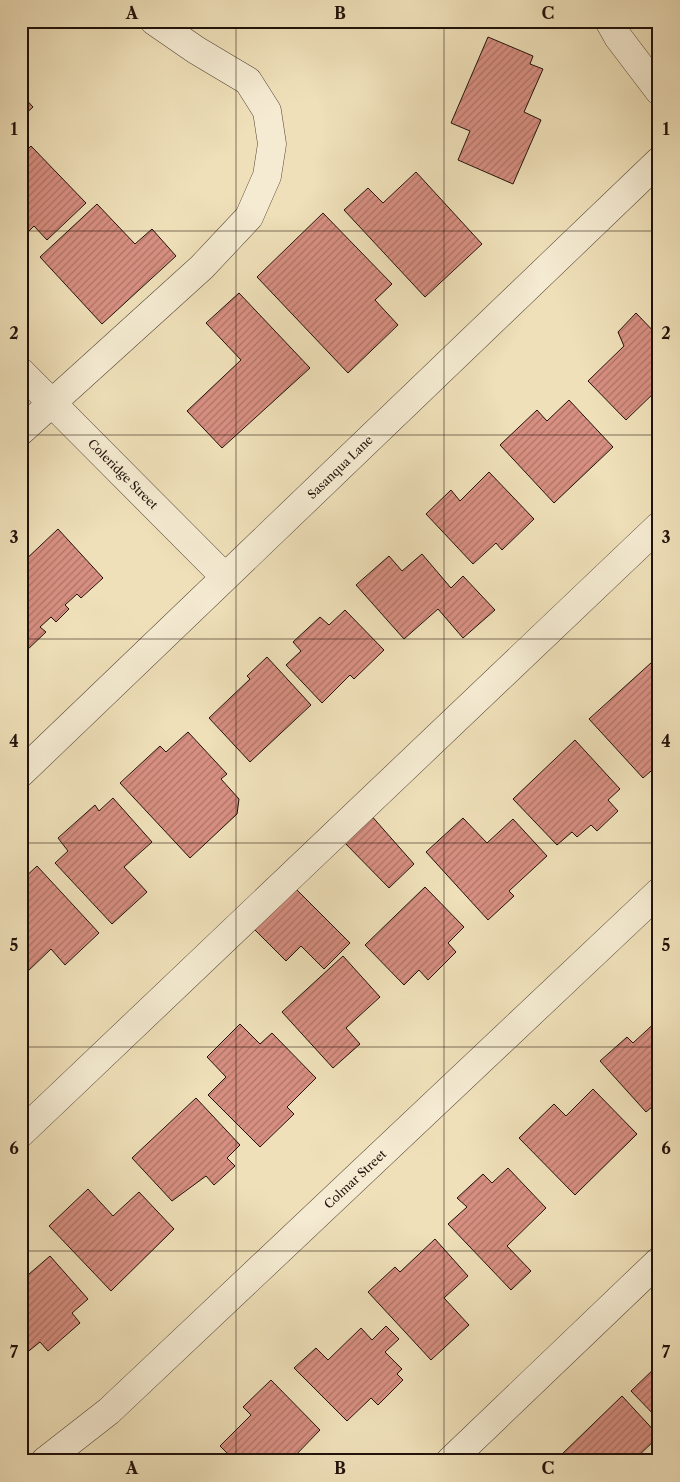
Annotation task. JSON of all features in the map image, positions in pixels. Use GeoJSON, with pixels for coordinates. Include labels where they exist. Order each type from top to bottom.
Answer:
{"type":"FeatureCollection","features":[{"type":"Feature","properties":{"kind":"street"},"geometry":{"type":"LineString","coordinates":[[21,432],[202,267],[248,216],[268,176],[272,144],[267,111],[248,81],[196,50],[154,21]]}},
{"type":"Feature","properties":{"kind":"street"},"geometry":{"type":"LineString","coordinates":[[609,21],[618,37],[659,91]]}},
{"type":"Feature","properties":{"kind":"street","name":"Sasanqua Lane"},"geometry":{"type":"LineString","coordinates":[[21,773],[659,161]]}},
{"type":"Feature","properties":{"kind":"street","name":"Coleridge Street"},"geometry":{"type":"LineString","coordinates":[[21,372],[225,577]]}},
{"type":"Feature","properties":{"kind":"street"},"geometry":{"type":"LineString","coordinates":[[21,1133],[659,526]]}},
{"type":"Feature","properties":{"kind":"street","name":"Colmar Street"},"geometry":{"type":"LineString","coordinates":[[45,1461],[109,1411],[659,892]]}},
{"type":"Feature","properties":{"kind":"street"},"geometry":{"type":"LineString","coordinates":[[450,1461],[659,1261]]}},
{"type":"Feature","properties":{"kind":"building"},"geometry":{"type":"Polygon","coordinates":[[[433,21],[450,21],[438,29],[433,21]]]}},
{"type":"Feature","properties":{"kind":"building"},"geometry":{"type":"Polygon","coordinates":[[[488,37],[533,56],[530,64],[543,69],[524,112],[541,120],[513,184],[458,160],[470,131],[451,123],[488,37]]]}},
{"type":"Feature","properties":{"kind":"building"},"geometry":{"type":"Polygon","coordinates":[[[21,94],[33,107],[21,118],[21,94]]]}},
{"type":"Feature","properties":{"kind":"building"},"geometry":{"type":"Polygon","coordinates":[[[31,146],[86,203],[47,240],[34,226],[24,236],[21,233],[21,156],[31,146]]]}},
{"type":"Feature","properties":{"kind":"building"},"geometry":{"type":"Polygon","coordinates":[[[416,172],[482,244],[425,297],[344,210],[368,188],[383,203],[416,172]]]}},
{"type":"Feature","properties":{"kind":"building"},"geometry":{"type":"Polygon","coordinates":[[[97,204],[135,244],[152,229],[176,256],[102,324],[40,257],[97,204]]]}},
{"type":"Feature","properties":{"kind":"building"},"geometry":{"type":"Polygon","coordinates":[[[323,213],[392,284],[375,300],[398,325],[348,373],[257,277],[323,213]]]}},
{"type":"Feature","properties":{"kind":"building"},"geometry":{"type":"Polygon","coordinates":[[[239,293],[310,368],[222,448],[187,411],[241,360],[206,323],[239,293]]]}},
{"type":"Feature","properties":{"kind":"building"},"geometry":{"type":"Polygon","coordinates":[[[636,313],[659,337],[659,388],[626,420],[588,381],[624,346],[618,332],[636,313]]]}},
{"type":"Feature","properties":{"kind":"building"},"geometry":{"type":"Polygon","coordinates":[[[569,400],[613,447],[554,503],[500,445],[537,410],[547,421],[569,400]]]}},
{"type":"Feature","properties":{"kind":"building"},"geometry":{"type":"Polygon","coordinates":[[[489,472],[534,519],[502,550],[496,543],[473,564],[426,514],[451,490],[460,501],[489,472]]]}},
{"type":"Feature","properties":{"kind":"building"},"geometry":{"type":"Polygon","coordinates":[[[58,529],[103,578],[81,598],[77,594],[65,605],[69,609],[56,622],[51,617],[40,627],[46,632],[25,652],[21,647],[21,564],[58,529]]]}},
{"type":"Feature","properties":{"kind":"building"},"geometry":{"type":"Polygon","coordinates":[[[422,554],[451,588],[463,576],[495,610],[463,638],[438,609],[404,639],[356,585],[389,556],[402,571],[422,554]]]}},
{"type":"Feature","properties":{"kind":"building"},"geometry":{"type":"Polygon","coordinates":[[[345,610],[384,650],[354,679],[350,675],[322,703],[286,665],[301,651],[293,642],[320,617],[329,625],[345,610]]]}},
{"type":"Feature","properties":{"kind":"building"},"geometry":{"type":"Polygon","coordinates":[[[267,657],[311,705],[250,762],[209,718],[250,679],[247,676],[267,657]]]}},
{"type":"Feature","properties":{"kind":"building"},"geometry":{"type":"Polygon","coordinates":[[[652,662],[659,669],[659,764],[643,778],[589,719],[652,662]]]}},
{"type":"Feature","properties":{"kind":"building"},"geometry":{"type":"Polygon","coordinates":[[[188,732],[227,774],[221,779],[239,799],[237,814],[190,858],[120,783],[160,746],[166,752],[188,732]]]}},
{"type":"Feature","properties":{"kind":"building"},"geometry":{"type":"Polygon","coordinates":[[[575,740],[620,789],[608,800],[618,811],[597,831],[591,825],[577,837],[572,832],[557,845],[513,799],[575,740]]]}},
{"type":"Feature","properties":{"kind":"building"},"geometry":{"type":"Polygon","coordinates":[[[113,798],[152,842],[124,867],[147,892],[112,924],[55,863],[68,851],[58,838],[95,805],[99,811],[113,798]]]}},
{"type":"Feature","properties":{"kind":"building"},"geometry":{"type":"Polygon","coordinates":[[[369,813],[414,864],[389,888],[342,840],[369,813]]]}},
{"type":"Feature","properties":{"kind":"building"},"geometry":{"type":"Polygon","coordinates":[[[463,818],[487,843],[513,819],[547,856],[509,891],[514,896],[488,920],[426,852],[463,818]]]}},
{"type":"Feature","properties":{"kind":"building"},"geometry":{"type":"Polygon","coordinates":[[[37,866],[99,933],[65,965],[51,949],[26,973],[21,968],[21,881],[37,866]]]}},
{"type":"Feature","properties":{"kind":"building"},"geometry":{"type":"Polygon","coordinates":[[[425,887],[464,927],[448,943],[456,952],[428,980],[419,970],[404,985],[365,945],[425,887]]]}},
{"type":"Feature","properties":{"kind":"building"},"geometry":{"type":"Polygon","coordinates":[[[295,888],[350,943],[324,969],[301,946],[286,961],[254,929],[295,888]]]}},
{"type":"Feature","properties":{"kind":"building"},"geometry":{"type":"Polygon","coordinates":[[[343,956],[380,997],[346,1028],[360,1044],[333,1068],[282,1012],[343,956]]]}},
{"type":"Feature","properties":{"kind":"building"},"geometry":{"type":"Polygon","coordinates":[[[659,1019],[659,1101],[646,1112],[600,1061],[627,1037],[633,1043],[659,1019]]]}},
{"type":"Feature","properties":{"kind":"building"},"geometry":{"type":"Polygon","coordinates":[[[240,1024],[260,1044],[272,1033],[316,1078],[287,1107],[294,1114],[260,1147],[208,1095],[226,1077],[207,1057],[240,1024]]]}},
{"type":"Feature","properties":{"kind":"building"},"geometry":{"type":"Polygon","coordinates":[[[593,1089],[637,1134],[575,1195],[519,1138],[554,1104],[566,1116],[593,1089]]]}},
{"type":"Feature","properties":{"kind":"building"},"geometry":{"type":"Polygon","coordinates":[[[196,1098],[240,1145],[227,1158],[235,1166],[214,1185],[206,1176],[172,1201],[132,1158],[196,1098]]]}},
{"type":"Feature","properties":{"kind":"building"},"geometry":{"type":"Polygon","coordinates":[[[508,1168],[546,1208],[507,1246],[531,1271],[511,1290],[448,1224],[467,1207],[457,1198],[483,1174],[492,1183],[508,1168]]]}},
{"type":"Feature","properties":{"kind":"building"},"geometry":{"type":"Polygon","coordinates":[[[88,1189],[113,1216],[139,1192],[174,1229],[111,1291],[49,1226],[88,1189]]]}},
{"type":"Feature","properties":{"kind":"building"},"geometry":{"type":"Polygon","coordinates":[[[435,1239],[468,1276],[444,1298],[469,1325],[431,1360],[368,1292],[395,1267],[400,1272],[435,1239]]]}},
{"type":"Feature","properties":{"kind":"building"},"geometry":{"type":"Polygon","coordinates":[[[50,1256],[88,1299],[72,1313],[80,1323],[48,1351],[40,1342],[25,1354],[21,1350],[21,1281],[50,1256]]]}},
{"type":"Feature","properties":{"kind":"building"},"geometry":{"type":"Polygon","coordinates":[[[386,1326],[399,1339],[385,1352],[402,1369],[397,1374],[403,1380],[378,1405],[371,1398],[347,1421],[294,1368],[316,1348],[328,1360],[361,1328],[372,1340],[386,1326]]]}},
{"type":"Feature","properties":{"kind":"building"},"geometry":{"type":"Polygon","coordinates":[[[659,1365],[659,1420],[631,1391],[659,1365]]]}},
{"type":"Feature","properties":{"kind":"building"},"geometry":{"type":"Polygon","coordinates":[[[271,1380],[320,1430],[290,1461],[235,1461],[220,1446],[251,1415],[243,1407],[271,1380]]]}},
{"type":"Feature","properties":{"kind":"building"},"geometry":{"type":"Polygon","coordinates":[[[622,1396],[659,1436],[633,1461],[565,1461],[560,1456],[622,1396]]]}}]}
